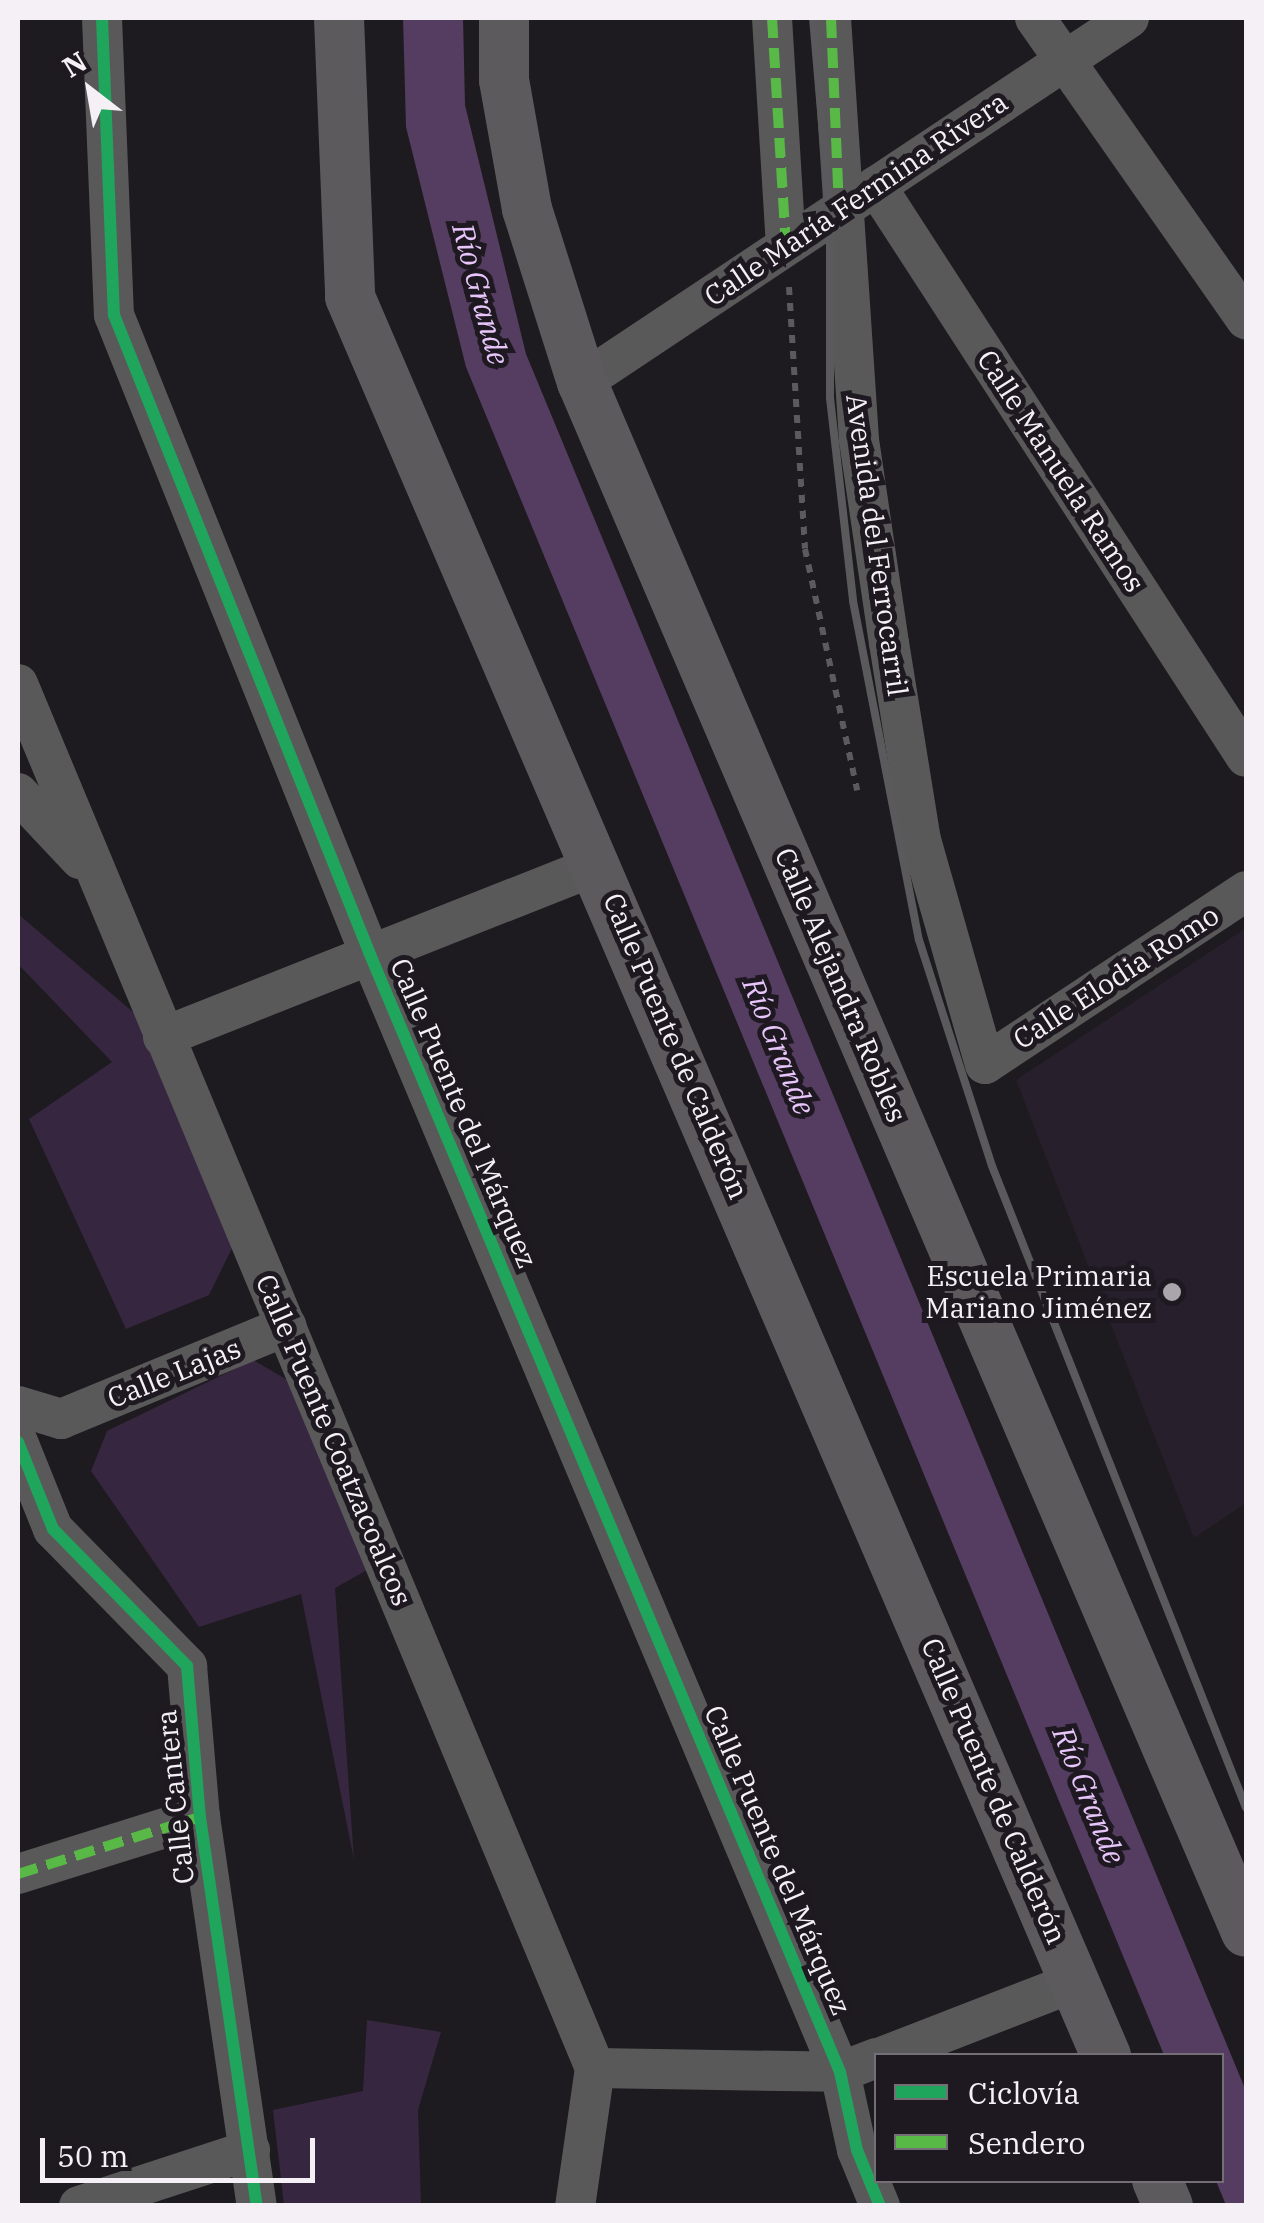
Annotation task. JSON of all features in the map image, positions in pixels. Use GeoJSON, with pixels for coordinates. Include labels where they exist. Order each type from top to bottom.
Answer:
{"type":"FeatureCollection","features":[{"type":"Feature","properties":{"kind":"main road","name":"Calle Puente de Calderón"},"geometry":{"type":"LineString","coordinates":[[339,18],[350,297],[598,864],[1105,2053]]}},
{"type":"Feature","properties":{"kind":"main road","name":"Calle Alejandra Robles"},"geometry":{"type":"LineString","coordinates":[[504,18],[504,80],[527,210],[582,382],[1246,1932]]}},
{"type":"Feature","properties":{"kind":"street","name":"Calle Puente del Márquez"},"geometry":{"type":"LineString","coordinates":[[102,18],[114,315],[369,952],[858,2065],[857,2150],[880,2206]]}},
{"type":"Feature","properties":{"kind":"street"},"geometry":{"type":"LineString","coordinates":[[772,18],[786,246]]}},
{"type":"Feature","properties":{"kind":"street","name":"Avenida del Ferrocarril"},"geometry":{"type":"LineString","coordinates":[[831,18],[839,210],[859,440],[921,840],[985,1064]]}},
{"type":"Feature","properties":{"kind":"street"},"geometry":{"type":"LineString","coordinates":[[1036,18],[1246,319]]}},
{"type":"Feature","properties":{"kind":"street","name":"Calle María Fermina Rivera"},"geometry":{"type":"LineString","coordinates":[[582,382],[1129,18]]}},
{"type":"Feature","properties":{"kind":"street","name":"Calle Manuela Ramos"},"geometry":{"type":"LineString","coordinates":[[876,186],[1246,757]]}},
{"type":"Feature","properties":{"kind":"street","name":"Calle Puente Coatzacoalcos"},"geometry":{"type":"LineString","coordinates":[[18,684],[594,2068]]}},
{"type":"Feature","properties":{"kind":"street"},"geometry":{"type":"LineString","coordinates":[[18,793],[95,875]]}},
{"type":"Feature","properties":{"kind":"street"},"geometry":{"type":"LineString","coordinates":[[163,1037],[598,864]]}},
{"type":"Feature","properties":{"kind":"street","name":"Calle Elodia Romo"},"geometry":{"type":"LineString","coordinates":[[985,1064],[1246,891]]}},
{"type":"Feature","properties":{"kind":"street","name":"Calle Lajas"},"geometry":{"type":"LineString","coordinates":[[61,1419],[287,1326]]}},
{"type":"Feature","properties":{"kind":"street"},"geometry":{"type":"LineString","coordinates":[[18,1406],[61,1419],[34,1482]]}},
{"type":"Feature","properties":{"kind":"street","name":"Calle Cantera"},"geometry":{"type":"LineString","coordinates":[[18,1442],[34,1482],[35,1536],[183,1658],[200,1817],[258,2206]]}},
{"type":"Feature","properties":{"kind":"street"},"geometry":{"type":"LineString","coordinates":[[18,1874],[200,1817]]}},
{"type":"Feature","properties":{"kind":"street"},"geometry":{"type":"LineString","coordinates":[[892,2053],[1075,1982]]}},
{"type":"Feature","properties":{"kind":"street"},"geometry":{"type":"LineString","coordinates":[[575,2206],[594,2068],[858,2065]]}},
{"type":"Feature","properties":{"kind":"street"},"geometry":{"type":"LineString","coordinates":[[79,2206],[250,2150]]}},
{"type":"Feature","properties":{"kind":"street"},"geometry":{"type":"LineString","coordinates":[[852,2206],[857,2150]]}},
{"type":"Feature","properties":{"kind":"path"},"geometry":{"type":"LineString","coordinates":[[786,246],[805,549],[857,790]]}},
{"type":"Feature","properties":{"kind":"shaded area"},"geometry":{"type":"Polygon","coordinates":[[[18,914],[147,1024],[236,1240],[209,1295],[126,1329],[29,1119],[112,1062],[18,964],[18,914]]]}},
{"type":"Feature","properties":{"kind":"shaded area","name":"Escuela Primaria Mariano Jiménez"},"geometry":{"type":"Polygon","coordinates":[[[1246,928],[1246,1503],[1194,1538],[1016,1080],[1246,928]]]}},
{"type":"Feature","properties":{"kind":"shaded area"},"geometry":{"type":"Polygon","coordinates":[[[253,1360],[301,1388],[369,1569],[335,1588],[354,1860],[301,1594],[199,1627],[91,1471],[107,1431],[253,1360]]]}},
{"type":"Feature","properties":{"kind":"shaded area"},"geometry":{"type":"Polygon","coordinates":[[[367,2020],[441,2032],[418,2110],[421,2205],[284,2205],[273,2110],[363,2091],[367,2020]]]}},
{"type":"Feature","properties":{"kind":"water","name":"Río Grande"},"geometry":{"type":"Polygon","coordinates":[[[403,18],[463,18],[465,105],[526,354],[1246,2091],[1246,2205],[1226,2205],[1217,2183],[1224,2183],[1224,2053],[1163,2053],[466,367],[406,127],[403,18]]]}},
{"type":"Feature","properties":{"kind":"railway"},"geometry":{"type":"LineString","coordinates":[[813,18],[830,216],[830,398],[853,601],[919,940],[992,1166],[1246,1808]]}},
{"type":"Feature","properties":{"kind":"marked path"},"geometry":{"type":"LineString","coordinates":[[772,18],[786,245]]}},
{"type":"Feature","properties":{"kind":"marked path"},"geometry":{"type":"LineString","coordinates":[[831,18],[839,210]]}},
{"type":"Feature","properties":{"kind":"marked path"},"geometry":{"type":"LineString","coordinates":[[18,1874],[200,1817]]}},
{"type":"Feature","properties":{"kind":"cycle path"},"geometry":{"type":"LineString","coordinates":[[102,18],[114,315],[369,952],[840,2072],[857,2150],[880,2206]]}},
{"type":"Feature","properties":{"kind":"cycle path"},"geometry":{"type":"LineString","coordinates":[[18,1442],[53,1529],[187,1666],[200,1817],[257,2206]]}},
{"type":"Feature","properties":{"kind":"place","name":"Escuela Primaria Mariano Jiménez"},"geometry":{"type":"Point","coordinates":[1172,1292]}}]}
